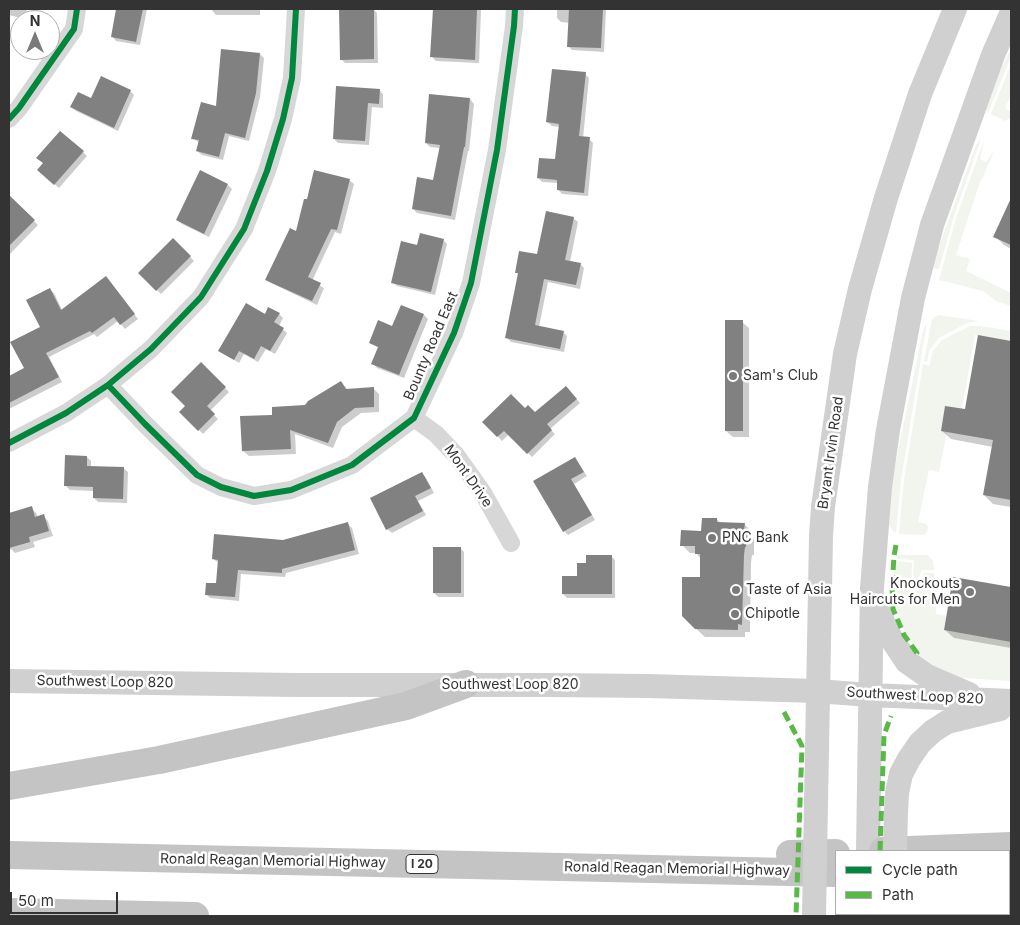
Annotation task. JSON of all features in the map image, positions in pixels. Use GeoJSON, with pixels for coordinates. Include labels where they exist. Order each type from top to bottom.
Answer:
{"type":"FeatureCollection","features":[{"type":"Feature","properties":{"kind":"highway"},"geometry":{"type":"LineString","coordinates":[[9,786],[159,760],[406,706],[466,684]]}},
{"type":"Feature","properties":{"kind":"highway"},"geometry":{"type":"LineString","coordinates":[[908,850],[1011,846]]}},
{"type":"Feature","properties":{"kind":"highway"},"geometry":{"type":"LineString","coordinates":[[311,862],[337,847],[758,855],[835,853]]}},
{"type":"Feature","properties":{"kind":"highway","name":"Ronald Reagan Memorial Highway"},"geometry":{"type":"LineString","coordinates":[[9,855],[835,873]]}},
{"type":"Feature","properties":{"kind":"highway"},"geometry":{"type":"LineString","coordinates":[[9,912],[195,916]]}},
{"type":"Feature","properties":{"kind":"main road","name":"Bryant Irvin Road"},"geometry":{"type":"LineString","coordinates":[[814,916],[819,573],[823,507],[845,354],[860,289],[889,189],[920,94],[955,9]]}},
{"type":"Feature","properties":{"kind":"main road"},"geometry":{"type":"LineString","coordinates":[[868,850],[872,588],[880,487],[888,430],[921,263],[944,189],[984,78],[1011,14]]}},
{"type":"Feature","properties":{"kind":"main road"},"geometry":{"type":"LineString","coordinates":[[872,588],[879,614],[887,632],[907,662],[927,676],[982,700]]}},
{"type":"Feature","properties":{"kind":"main road","name":"Southwest Loop 820"},"geometry":{"type":"LineString","coordinates":[[9,681],[280,685],[466,684],[648,686],[818,691],[1011,701]]}},
{"type":"Feature","properties":{"kind":"main road"},"geometry":{"type":"LineString","coordinates":[[895,850],[896,812],[901,774],[908,759],[920,743],[947,722],[1011,707]]}},
{"type":"Feature","properties":{"kind":"street"},"geometry":{"type":"LineString","coordinates":[[9,119],[19,108],[74,29],[77,9]]}},
{"type":"Feature","properties":{"kind":"street"},"geometry":{"type":"LineString","coordinates":[[9,443],[66,413],[108,385],[151,349],[201,297],[244,229],[267,171],[283,119],[292,78],[296,9]]}},
{"type":"Feature","properties":{"kind":"street","name":"Bounty Road East"},"geometry":{"type":"LineString","coordinates":[[108,385],[197,475],[221,487],[254,496],[291,490],[352,465],[414,418],[454,332],[471,283],[497,150],[515,9]]}},
{"type":"Feature","properties":{"kind":"street","name":"Mont Drive"},"geometry":{"type":"LineString","coordinates":[[414,418],[436,434],[456,454],[483,493],[511,543]]}},
{"type":"Feature","properties":{"kind":"shaded area"},"geometry":{"type":"Polygon","coordinates":[[[1011,49],[1011,57],[988,113],[985,98],[1011,49]]]}},
{"type":"Feature","properties":{"kind":"shaded area"},"geometry":{"type":"Polygon","coordinates":[[[1011,64],[1011,95],[1005,108],[1011,112],[1011,118],[1005,121],[991,114],[1011,64]]]}},
{"type":"Feature","properties":{"kind":"shaded area"},"geometry":{"type":"Polygon","coordinates":[[[981,139],[953,219],[939,269],[931,268],[976,145],[981,139]]]}},
{"type":"Feature","properties":{"kind":"shaded area"},"geometry":{"type":"Polygon","coordinates":[[[984,140],[980,159],[986,162],[995,150],[979,185],[956,255],[970,259],[966,271],[1011,293],[1011,306],[996,301],[983,291],[939,280],[956,218],[984,140]]]}},
{"type":"Feature","properties":{"kind":"shaded area"},"geometry":{"type":"Polygon","coordinates":[[[938,315],[979,321],[967,323],[939,338],[929,351],[927,362],[924,361],[932,319],[938,315]]]}},
{"type":"Feature","properties":{"kind":"shaded area"},"geometry":{"type":"Polygon","coordinates":[[[927,322],[901,480],[896,533],[889,524],[892,481],[923,331],[927,322]]]}},
{"type":"Feature","properties":{"kind":"shaded area"},"geometry":{"type":"Polygon","coordinates":[[[970,326],[1011,331],[1011,341],[975,335],[962,409],[945,406],[941,431],[947,432],[939,472],[929,470],[918,522],[926,524],[928,527],[927,532],[924,535],[899,534],[904,480],[923,364],[929,366],[933,351],[942,340],[970,326]]]}},
{"type":"Feature","properties":{"kind":"shaded area"},"geometry":{"type":"Polygon","coordinates":[[[894,555],[928,555],[933,561],[934,570],[922,570],[913,590],[914,560],[898,559],[894,555]]]}},
{"type":"Feature","properties":{"kind":"shaded area"},"geometry":{"type":"Polygon","coordinates":[[[898,561],[912,563],[911,592],[916,592],[924,573],[934,573],[936,614],[946,616],[944,630],[1011,642],[1011,681],[947,677],[917,656],[919,653],[906,635],[895,608],[893,578],[895,563],[898,561]]]}},
{"type":"Feature","properties":{"kind":"building"},"geometry":{"type":"Polygon","coordinates":[[[116,9],[143,9],[136,42],[111,37],[116,9]]]}},
{"type":"Feature","properties":{"kind":"building"},"geometry":{"type":"Polygon","coordinates":[[[339,9],[374,9],[374,59],[340,60],[339,9]]]}},
{"type":"Feature","properties":{"kind":"building"},"geometry":{"type":"Polygon","coordinates":[[[433,9],[477,9],[475,60],[430,57],[433,9]]]}},
{"type":"Feature","properties":{"kind":"building"},"geometry":{"type":"Polygon","coordinates":[[[569,9],[603,9],[601,48],[567,47],[569,9]]]}},
{"type":"Feature","properties":{"kind":"building"},"geometry":{"type":"Polygon","coordinates":[[[221,49],[260,53],[256,93],[245,138],[225,133],[219,157],[196,151],[199,140],[191,139],[201,102],[216,106],[221,49]]]}},
{"type":"Feature","properties":{"kind":"building"},"geometry":{"type":"Polygon","coordinates":[[[552,69],[586,72],[579,136],[590,137],[584,193],[557,190],[557,180],[537,178],[539,158],[555,159],[559,124],[546,122],[552,69]]]}},
{"type":"Feature","properties":{"kind":"building"},"geometry":{"type":"Polygon","coordinates":[[[101,76],[131,90],[114,128],[70,107],[78,92],[91,98],[101,76]]]}},
{"type":"Feature","properties":{"kind":"building"},"geometry":{"type":"Polygon","coordinates":[[[336,86],[380,89],[379,104],[368,103],[365,141],[333,139],[336,86]]]}},
{"type":"Feature","properties":{"kind":"building"},"geometry":{"type":"Polygon","coordinates":[[[429,94],[470,98],[465,147],[451,216],[412,209],[417,177],[433,180],[440,145],[425,143],[429,94]]]}},
{"type":"Feature","properties":{"kind":"building"},"geometry":{"type":"Polygon","coordinates":[[[60,131],[84,151],[54,185],[37,170],[43,163],[36,158],[60,131]]]}},
{"type":"Feature","properties":{"kind":"building"},"geometry":{"type":"Polygon","coordinates":[[[200,170],[228,184],[204,234],[176,220],[200,170]]]}},
{"type":"Feature","properties":{"kind":"building"},"geometry":{"type":"Polygon","coordinates":[[[314,170],[350,179],[337,230],[331,229],[308,277],[321,283],[312,301],[265,280],[290,228],[296,231],[314,170]]]}},
{"type":"Feature","properties":{"kind":"building"},"geometry":{"type":"Polygon","coordinates":[[[9,195],[35,220],[9,246],[9,195]]]}},
{"type":"Feature","properties":{"kind":"building"},"geometry":{"type":"Polygon","coordinates":[[[1011,198],[1011,245],[993,237],[1011,198]]]}},
{"type":"Feature","properties":{"kind":"building"},"geometry":{"type":"Polygon","coordinates":[[[546,211],[574,217],[565,260],[581,263],[576,285],[544,279],[535,325],[564,331],[560,349],[505,338],[518,273],[515,273],[519,251],[537,254],[546,211]]]}},
{"type":"Feature","properties":{"kind":"building"},"geometry":{"type":"Polygon","coordinates":[[[420,233],[444,239],[431,292],[391,283],[401,241],[417,245],[420,233]]]}},
{"type":"Feature","properties":{"kind":"building"},"geometry":{"type":"Polygon","coordinates":[[[173,238],[191,256],[156,291],[138,273],[173,238]]]}},
{"type":"Feature","properties":{"kind":"building"},"geometry":{"type":"Polygon","coordinates":[[[106,276],[135,314],[120,325],[114,317],[92,333],[90,331],[46,353],[59,377],[9,403],[9,376],[24,368],[10,342],[40,327],[26,300],[50,288],[61,310],[106,276]]]}},
{"type":"Feature","properties":{"kind":"building"},"geometry":{"type":"Polygon","coordinates":[[[246,303],[265,314],[268,307],[280,313],[274,322],[284,328],[270,351],[261,346],[254,359],[239,351],[234,360],[218,351],[246,303]]]}},
{"type":"Feature","properties":{"kind":"building"},"geometry":{"type":"Polygon","coordinates":[[[401,305],[424,314],[399,375],[371,364],[378,347],[369,343],[378,320],[392,326],[401,305]]]}},
{"type":"Feature","properties":{"kind":"building"},"geometry":{"type":"Polygon","coordinates":[[[725,320],[743,320],[743,431],[725,431],[725,320]]]}},
{"type":"Feature","properties":{"kind":"building"},"geometry":{"type":"Polygon","coordinates":[[[978,335],[1011,341],[1011,500],[983,495],[993,440],[941,431],[945,406],[965,409],[978,335]]]}},
{"type":"Feature","properties":{"kind":"building"},"geometry":{"type":"Polygon","coordinates":[[[201,362],[226,387],[207,406],[215,414],[198,431],[179,412],[185,406],[171,392],[201,362]]]}},
{"type":"Feature","properties":{"kind":"building"},"geometry":{"type":"Polygon","coordinates":[[[341,381],[346,389],[374,387],[374,407],[355,408],[337,422],[328,443],[290,430],[291,449],[242,451],[240,416],[272,415],[272,407],[305,405],[308,401],[341,381]]]}},
{"type":"Feature","properties":{"kind":"building"},"geometry":{"type":"Polygon","coordinates":[[[566,386],[577,399],[547,424],[552,430],[527,454],[504,431],[497,437],[482,422],[511,394],[525,408],[528,405],[535,412],[566,386]]]}},
{"type":"Feature","properties":{"kind":"building"},"geometry":{"type":"Polygon","coordinates":[[[65,455],[87,456],[87,466],[124,467],[123,499],[93,498],[93,487],[64,486],[65,455]]]}},
{"type":"Feature","properties":{"kind":"building"},"geometry":{"type":"Polygon","coordinates":[[[575,457],[584,472],[571,479],[592,515],[563,532],[533,481],[575,457]]]}},
{"type":"Feature","properties":{"kind":"building"},"geometry":{"type":"Polygon","coordinates":[[[422,472],[431,488],[415,496],[423,511],[386,530],[370,498],[422,472]]]}},
{"type":"Feature","properties":{"kind":"building"},"geometry":{"type":"Polygon","coordinates":[[[32,506],[35,517],[44,514],[49,531],[29,537],[30,542],[9,548],[9,513],[32,506]]]}},
{"type":"Feature","properties":{"kind":"building"},"geometry":{"type":"Polygon","coordinates":[[[702,518],[717,518],[717,522],[745,523],[744,530],[747,530],[744,555],[742,625],[738,624],[738,630],[695,629],[682,616],[682,577],[700,577],[700,554],[695,554],[695,546],[680,546],[681,530],[701,531],[702,518]]]}},
{"type":"Feature","properties":{"kind":"building"},"geometry":{"type":"Polygon","coordinates":[[[348,522],[355,550],[282,569],[282,573],[238,570],[235,597],[205,595],[206,583],[216,583],[218,560],[212,559],[214,534],[283,540],[348,522]]]}},
{"type":"Feature","properties":{"kind":"building"},"geometry":{"type":"Polygon","coordinates":[[[433,547],[461,547],[461,593],[433,593],[433,547]]]}},
{"type":"Feature","properties":{"kind":"building"},"geometry":{"type":"Polygon","coordinates":[[[586,555],[612,555],[612,594],[562,594],[562,576],[577,576],[577,563],[586,563],[586,555]]]}},
{"type":"Feature","properties":{"kind":"building"},"geometry":{"type":"Polygon","coordinates":[[[953,577],[1011,587],[1011,642],[944,630],[953,577]]]}},
{"type":"Feature","properties":{"kind":"marked path"},"geometry":{"type":"LineString","coordinates":[[896,545],[892,588],[893,609],[904,635],[917,653],[914,657]]}},
{"type":"Feature","properties":{"kind":"marked path"},"geometry":{"type":"LineString","coordinates":[[784,712],[802,746],[796,916]]}},
{"type":"Feature","properties":{"kind":"marked path"},"geometry":{"type":"LineString","coordinates":[[880,850],[884,735],[891,716]]}},
{"type":"Feature","properties":{"kind":"cycle path"},"geometry":{"type":"LineString","coordinates":[[9,119],[19,108],[74,29],[77,9]]}},
{"type":"Feature","properties":{"kind":"cycle path"},"geometry":{"type":"LineString","coordinates":[[9,443],[66,413],[108,385],[151,349],[201,297],[244,229],[267,171],[283,119],[292,78],[296,9]]}},
{"type":"Feature","properties":{"kind":"cycle path"},"geometry":{"type":"LineString","coordinates":[[108,385],[197,475],[221,487],[254,496],[291,490],[352,465],[414,418],[454,333],[471,283],[497,150],[515,9]]}},
{"type":"Feature","properties":{"kind":"place","name":"Sam's Club"},"geometry":{"type":"Point","coordinates":[733,376]}},
{"type":"Feature","properties":{"kind":"place","name":"PNC Bank"},"geometry":{"type":"Point","coordinates":[712,538]}},
{"type":"Feature","properties":{"kind":"place","name":"Taste of Asia"},"geometry":{"type":"Point","coordinates":[736,590]}},
{"type":"Feature","properties":{"kind":"place","name":"Knockouts Haircuts for Men"},"geometry":{"type":"Point","coordinates":[970,592]}},
{"type":"Feature","properties":{"kind":"place","name":"Chipotle"},"geometry":{"type":"Point","coordinates":[735,614]}}]}
